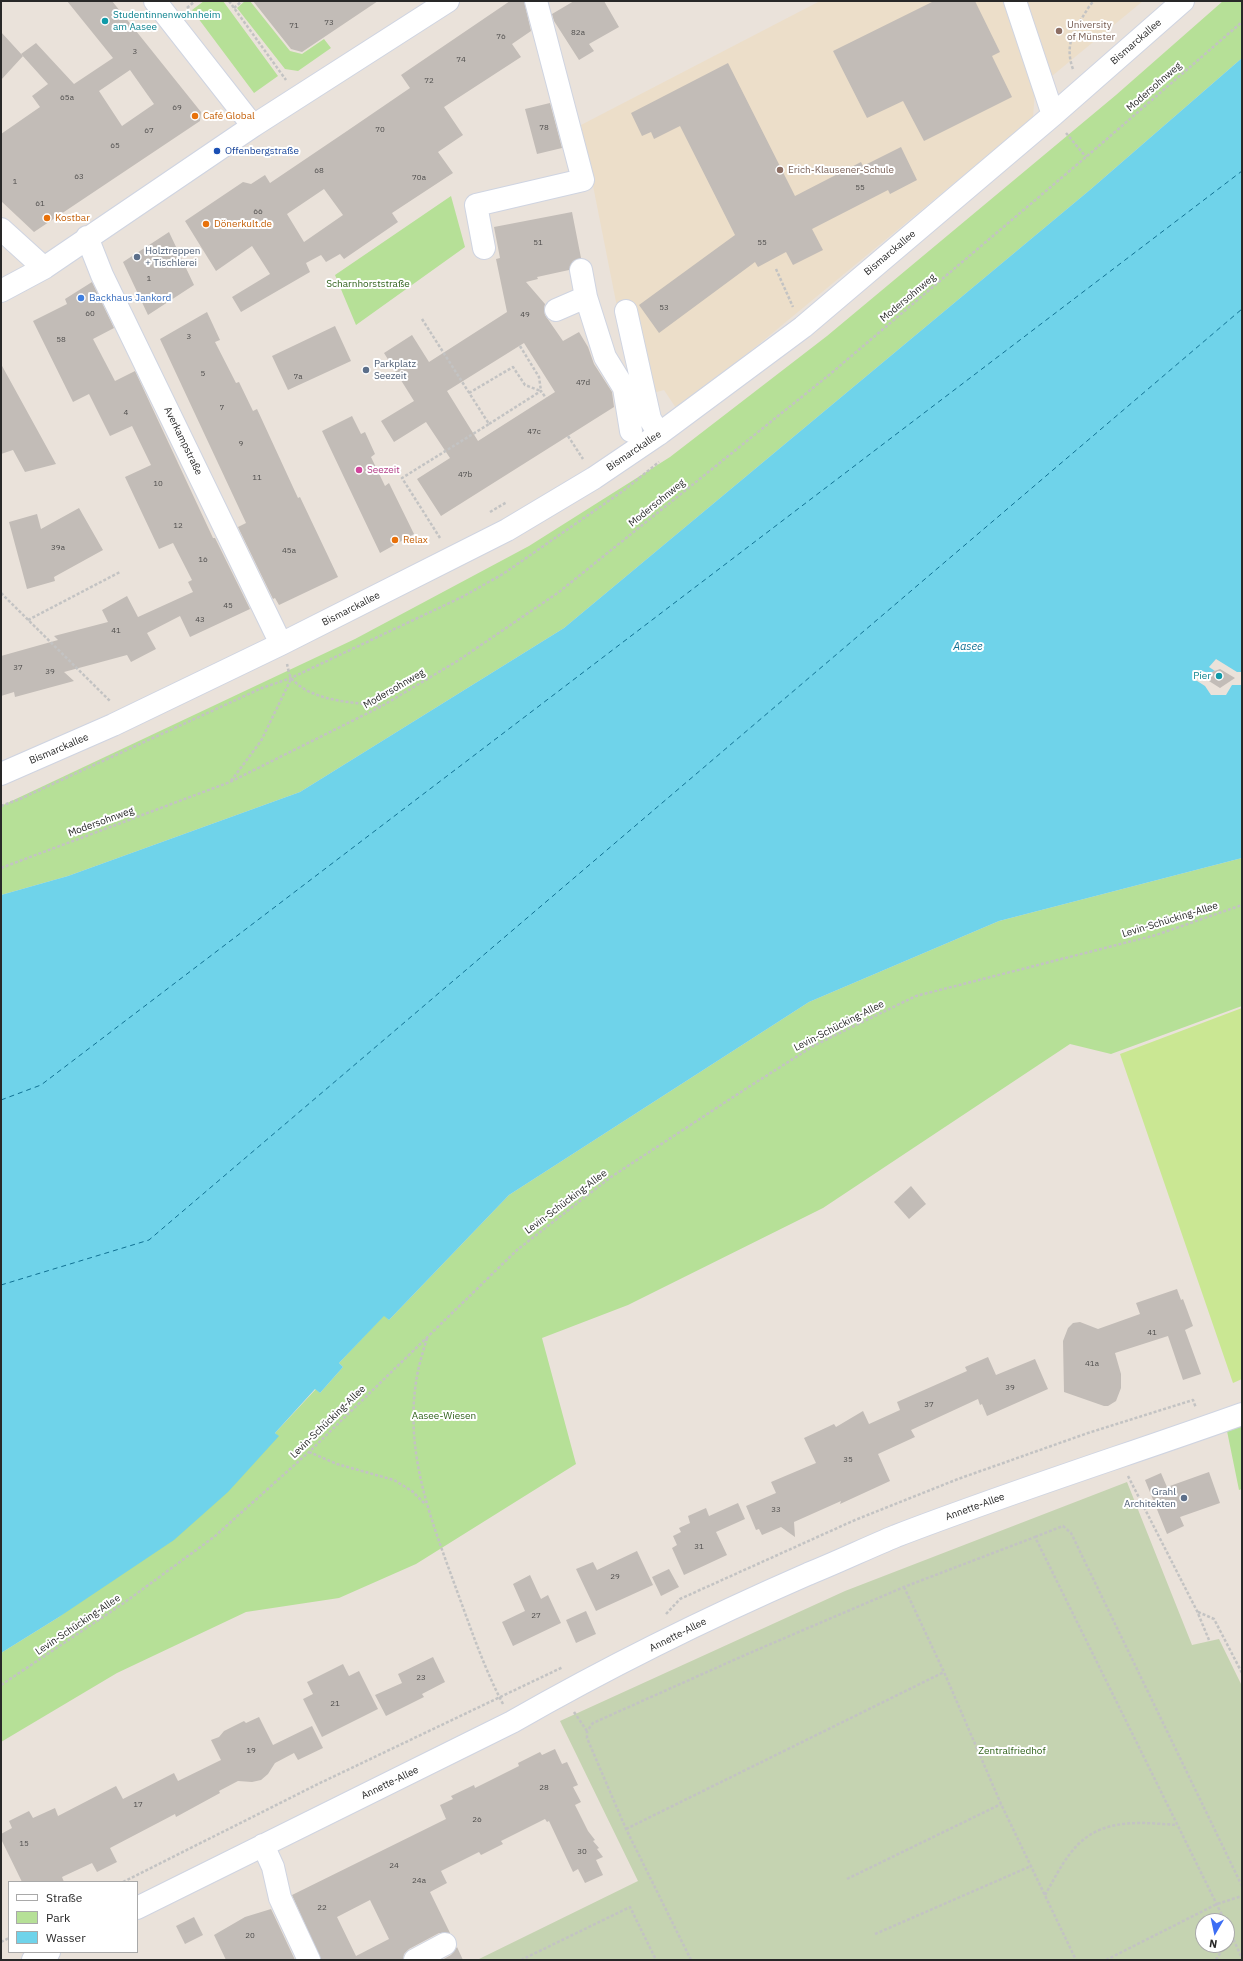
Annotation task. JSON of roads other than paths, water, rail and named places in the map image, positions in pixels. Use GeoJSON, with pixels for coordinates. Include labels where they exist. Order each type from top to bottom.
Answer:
{"type":"FeatureCollection","features":[{"type":"Feature","properties":{"kind":"street"},"geometry":{"type":"LineString","coordinates":[[155,1],[253,126]]}},
{"type":"Feature","properties":{"kind":"street"},"geometry":{"type":"LineString","coordinates":[[1,291],[44,268],[253,126],[448,1]]}},
{"type":"Feature","properties":{"kind":"street"},"geometry":{"type":"LineString","coordinates":[[484,248],[476,206],[583,180],[536,1]]}},
{"type":"Feature","properties":{"kind":"street"},"geometry":{"type":"LineString","coordinates":[[1015,1],[1058,121]]}},
{"type":"Feature","properties":{"kind":"street","name":"Bismarckallee"},"geometry":{"type":"LineString","coordinates":[[1,774],[113,725],[281,644],[507,530],[594,478],[659,434],[803,327],[1058,121],[1081,90],[1183,1]]}},
{"type":"Feature","properties":{"kind":"street"},"geometry":{"type":"LineString","coordinates":[[1,229],[44,268]]}},
{"type":"Feature","properties":{"kind":"street","name":"Averkampstraße"},"geometry":{"type":"LineString","coordinates":[[88,237],[106,282],[281,644]]}},
{"type":"Feature","properties":{"kind":"street"},"geometry":{"type":"LineString","coordinates":[[580,270],[586,297],[605,357],[624,388],[631,431]]}},
{"type":"Feature","properties":{"kind":"street"},"geometry":{"type":"LineString","coordinates":[[556,310],[586,297]]}},
{"type":"Feature","properties":{"kind":"street"},"geometry":{"type":"LineString","coordinates":[[626,311],[650,419],[659,434]]}},
{"type":"Feature","properties":{"kind":"street","name":"Annette-Allee"},"geometry":{"type":"LineString","coordinates":[[138,1908],[512,1722],[564,1692],[745,1602],[894,1537],[1078,1469],[1118,1458],[1242,1414]]}},
{"type":"Feature","properties":{"kind":"street"},"geometry":{"type":"LineString","coordinates":[[263,1845],[273,1867],[280,1898],[309,1960]]}},
{"type":"Feature","properties":{"kind":"street"},"geometry":{"type":"LineString","coordinates":[[414,1960],[445,1944]]}},
{"type":"Feature","properties":{"kind":"street"},"geometry":{"type":"LineString","coordinates":[[33,1960],[47,1953]]}},
{"type":"Feature","properties":{"kind":"water","name":"Aasee"},"geometry":{"type":"Polygon","coordinates":[[[1242,58],[1242,858],[999,921],[809,1002],[509,1195],[389,1320],[384,1316],[339,1363],[343,1367],[320,1393],[315,1389],[275,1433],[279,1436],[228,1492],[174,1540],[59,1617],[1,1653],[1,895],[68,876],[300,792],[564,628],[1091,189],[1242,58]]]}},
{"type":"Feature","properties":{"kind":"place","name":"Studentinnenwohnheim am Aasee"},"geometry":{"type":"Point","coordinates":[105,21]}},
{"type":"Feature","properties":{"kind":"place","name":"University of Münster"},"geometry":{"type":"Point","coordinates":[1059,31]}},
{"type":"Feature","properties":{"kind":"place","name":"Café Global"},"geometry":{"type":"Point","coordinates":[195,116]}},
{"type":"Feature","properties":{"kind":"place","name":"Offenbergstraße"},"geometry":{"type":"Point","coordinates":[217,151]}},
{"type":"Feature","properties":{"kind":"place","name":"Erich-Klausener-Schule"},"geometry":{"type":"Point","coordinates":[780,170]}},
{"type":"Feature","properties":{"kind":"place","name":"Kostbar"},"geometry":{"type":"Point","coordinates":[47,218]}},
{"type":"Feature","properties":{"kind":"place","name":"Dönerkult.de"},"geometry":{"type":"Point","coordinates":[206,224]}},
{"type":"Feature","properties":{"kind":"place","name":"Holztreppen + Tischlerei"},"geometry":{"type":"Point","coordinates":[137,257]}},
{"type":"Feature","properties":{"kind":"place","name":"Backhaus Jankord"},"geometry":{"type":"Point","coordinates":[81,298]}},
{"type":"Feature","properties":{"kind":"place","name":"Parkplatz Seezeit"},"geometry":{"type":"Point","coordinates":[366,370]}},
{"type":"Feature","properties":{"kind":"place","name":"Seezeit"},"geometry":{"type":"Point","coordinates":[359,470]}},
{"type":"Feature","properties":{"kind":"place","name":"Relax"},"geometry":{"type":"Point","coordinates":[395,540]}},
{"type":"Feature","properties":{"kind":"place","name":"Pier"},"geometry":{"type":"Point","coordinates":[1219,676]}},
{"type":"Feature","properties":{"kind":"place","name":"Grahl Architekten"},"geometry":{"type":"Point","coordinates":[1184,1498]}},
{"type":"Feature","properties":{"kind":"park label","name":"Scharnhorststraße"},"geometry":{"type":"Point","coordinates":[368,284]}},
{"type":"Feature","properties":{"kind":"park label","name":"Aasee-Wiesen"},"geometry":{"type":"Point","coordinates":[444,1416]}},
{"type":"Feature","properties":{"kind":"park label","name":"Zentralfriedhof"},"geometry":{"type":"Point","coordinates":[1012,1751]}}]}
